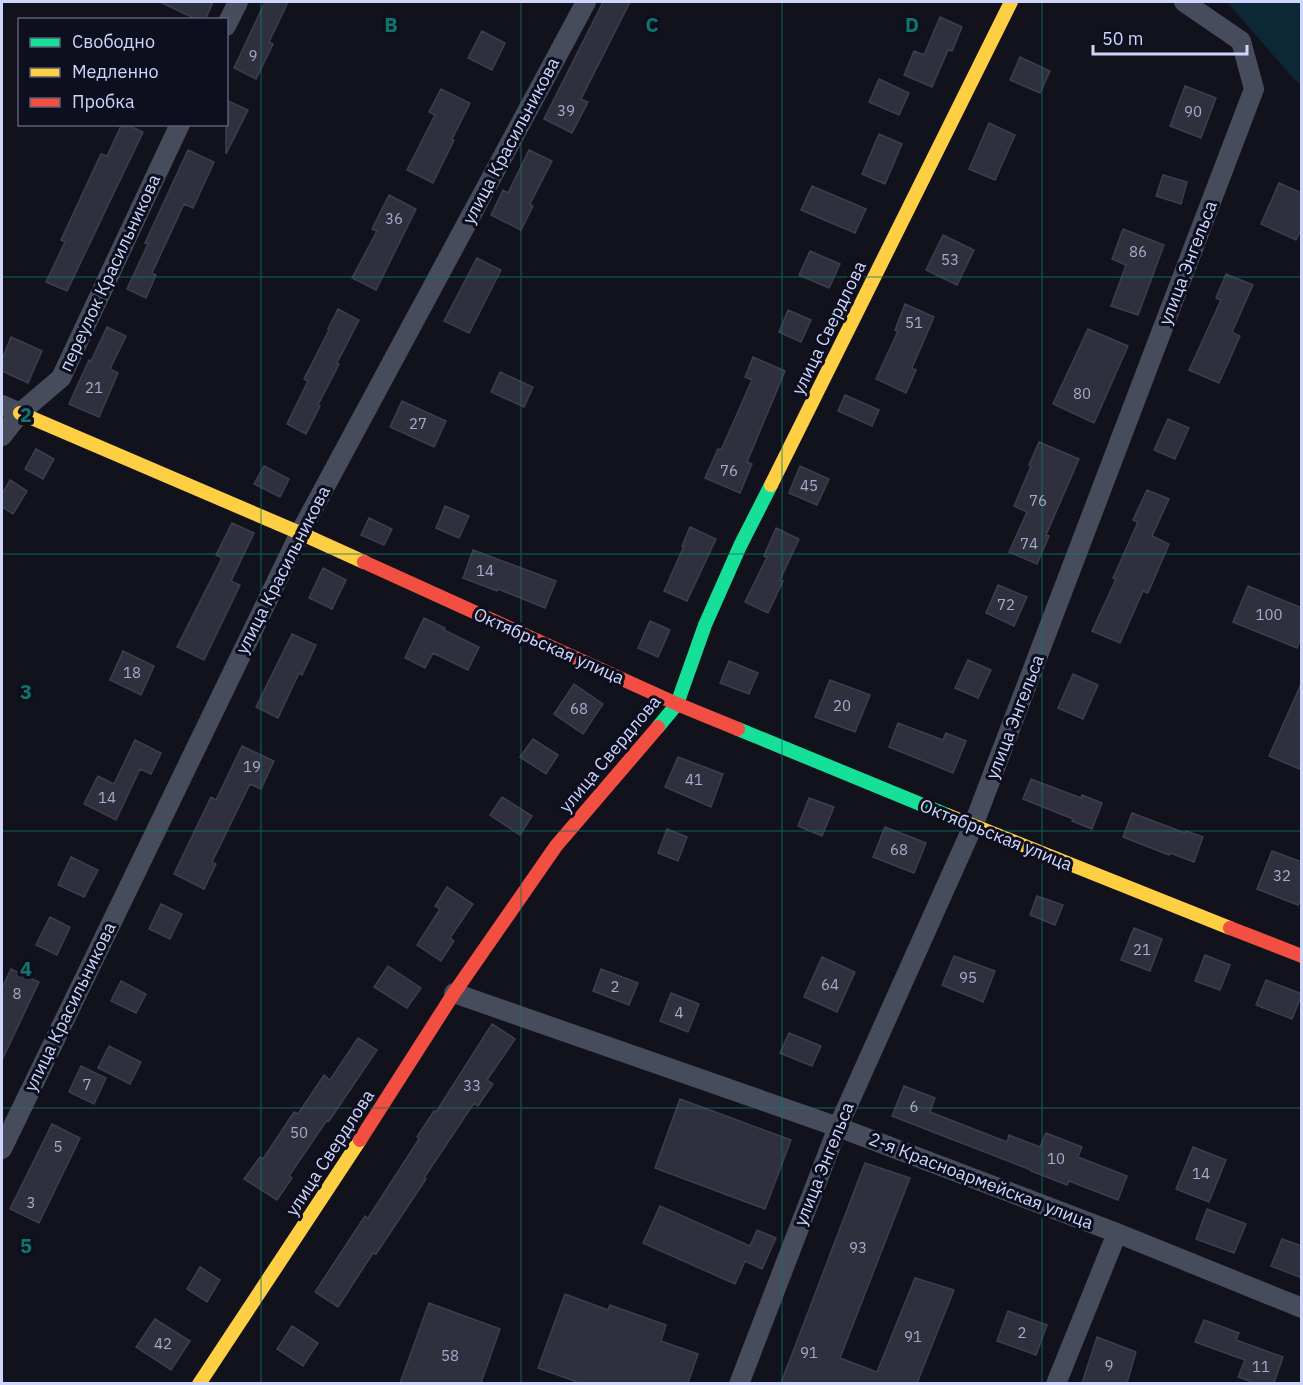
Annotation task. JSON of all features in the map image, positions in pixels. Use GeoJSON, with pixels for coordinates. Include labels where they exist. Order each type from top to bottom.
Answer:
{"type":"FeatureCollection","features":[{"type":"Feature","properties":{"kind":"street"},"geometry":{"type":"LineString","coordinates":[[228,22],[238,2]]}},
{"type":"Feature","properties":{"kind":"street","name":"улица Красильникова"},"geometry":{"type":"LineString","coordinates":[[2,1149],[300,532],[586,2]]}},
{"type":"Feature","properties":{"kind":"street","name":"улица Свердлова"},"geometry":{"type":"LineString","coordinates":[[199,1383],[325,1195],[454,993],[556,846],[677,704],[705,625],[740,546],[1011,2]]}},
{"type":"Feature","properties":{"kind":"street","name":"улица Энгельса"},"geometry":{"type":"LineString","coordinates":[[739,1383],[838,1127],[973,826],[1254,89],[1241,41],[1184,2]]}},
{"type":"Feature","properties":{"kind":"street","name":"переулок Красильникова"},"geometry":{"type":"LineString","coordinates":[[2,436],[20,413],[61,378],[179,126]]}},
{"type":"Feature","properties":{"kind":"street","name":"Октябрьская улица"},"geometry":{"type":"LineString","coordinates":[[2,405],[300,532],[677,704],[973,826],[1302,956]]}},
{"type":"Feature","properties":{"kind":"street","name":"2-я Красноармейская улица"},"geometry":{"type":"LineString","coordinates":[[454,993],[838,1127],[1117,1233],[1302,1308]]}},
{"type":"Feature","properties":{"kind":"street"},"geometry":{"type":"LineString","coordinates":[[1056,1383],[1117,1233]]}},
{"type":"Feature","properties":{"kind":"water"},"geometry":{"type":"Polygon","coordinates":[[[1227,2],[1301,2],[1301,85],[1294,79],[1227,2]]]}},
{"type":"Feature","properties":{"kind":"building"},"geometry":{"type":"Polygon","coordinates":[[[160,2],[213,2],[206,18],[194,18],[160,2]]]}},
{"type":"Feature","properties":{"kind":"building"},"geometry":{"type":"Polygon","coordinates":[[[265,2],[288,2],[269,42],[273,44],[256,79],[234,68],[265,2]]]}},
{"type":"Feature","properties":{"kind":"building"},"geometry":{"type":"Polygon","coordinates":[[[603,2],[630,2],[581,99],[588,102],[572,133],[544,119],[603,2]]]}},
{"type":"Feature","properties":{"kind":"building"},"geometry":{"type":"Polygon","coordinates":[[[940,17],[962,27],[952,51],[948,50],[932,87],[904,75],[914,51],[924,55],[940,17]]]}},
{"type":"Feature","properties":{"kind":"building"},"geometry":{"type":"Polygon","coordinates":[[[482,31],[505,43],[492,70],[468,58],[482,31]]]}},
{"type":"Feature","properties":{"kind":"building"},"geometry":{"type":"Polygon","coordinates":[[[1020,57],[1050,71],[1040,93],[1010,80],[1020,57]]]}},
{"type":"Feature","properties":{"kind":"building"},"geometry":{"type":"Polygon","coordinates":[[[879,79],[909,93],[899,115],[869,102],[879,79]]]}},
{"type":"Feature","properties":{"kind":"building"},"geometry":{"type":"Polygon","coordinates":[[[1185,86],[1216,98],[1201,138],[1170,126],[1185,86]]]}},
{"type":"Feature","properties":{"kind":"building"},"geometry":{"type":"Polygon","coordinates":[[[441,89],[470,103],[433,183],[407,170],[435,115],[429,112],[441,89]]]}},
{"type":"Feature","properties":{"kind":"building"},"geometry":{"type":"Polygon","coordinates":[[[228,101],[248,110],[226,154],[226,126],[228,126],[228,101]]]}},
{"type":"Feature","properties":{"kind":"building"},"geometry":{"type":"Polygon","coordinates":[[[989,123],[1015,135],[995,180],[969,169],[989,123]]]}},
{"type":"Feature","properties":{"kind":"building"},"geometry":{"type":"Polygon","coordinates":[[[121,126],[130,126],[143,132],[67,291],[46,282],[65,242],[61,240],[101,154],[107,156],[121,126]]]}},
{"type":"Feature","properties":{"kind":"building"},"geometry":{"type":"Polygon","coordinates":[[[879,134],[902,144],[885,184],[862,174],[879,134]]]}},
{"type":"Feature","properties":{"kind":"building"},"geometry":{"type":"Polygon","coordinates":[[[188,150],[214,162],[193,208],[184,204],[152,273],[156,275],[146,298],[127,289],[148,244],[145,243],[188,150]]]}},
{"type":"Feature","properties":{"kind":"building"},"geometry":{"type":"Polygon","coordinates":[[[529,150],[552,161],[530,204],[533,206],[521,230],[491,215],[503,190],[508,193],[529,150]]]}},
{"type":"Feature","properties":{"kind":"building"},"geometry":{"type":"Polygon","coordinates":[[[1163,175],[1187,182],[1181,204],[1156,196],[1163,175]]]}},
{"type":"Feature","properties":{"kind":"building"},"geometry":{"type":"Polygon","coordinates":[[[1279,183],[1302,193],[1302,228],[1296,240],[1261,224],[1279,183]]]}},
{"type":"Feature","properties":{"kind":"building"},"geometry":{"type":"Polygon","coordinates":[[[812,186],[866,209],[855,233],[801,210],[812,186]]]}},
{"type":"Feature","properties":{"kind":"building"},"geometry":{"type":"Polygon","coordinates":[[[389,195],[416,209],[376,290],[352,278],[377,231],[372,229],[389,195]]]}},
{"type":"Feature","properties":{"kind":"building"},"geometry":{"type":"Polygon","coordinates":[[[1123,229],[1164,245],[1138,315],[1111,306],[1126,265],[1112,259],[1123,229]]]}},
{"type":"Feature","properties":{"kind":"building"},"geometry":{"type":"Polygon","coordinates":[[[943,235],[974,250],[957,285],[926,270],[943,235]]]}},
{"type":"Feature","properties":{"kind":"building"},"geometry":{"type":"Polygon","coordinates":[[[810,251],[840,264],[829,288],[799,275],[810,251]]]}},
{"type":"Feature","properties":{"kind":"building"},"geometry":{"type":"Polygon","coordinates":[[[477,258],[501,270],[469,333],[444,321],[477,258]]]}},
{"type":"Feature","properties":{"kind":"building"},"geometry":{"type":"Polygon","coordinates":[[[1226,274],[1253,285],[1232,332],[1240,336],[1219,383],[1189,370],[1221,300],[1216,298],[1226,274]]]}},
{"type":"Feature","properties":{"kind":"building"},"geometry":{"type":"Polygon","coordinates":[[[905,304],[934,317],[912,368],[916,370],[906,393],[876,379],[898,331],[895,330],[905,304]]]}},
{"type":"Feature","properties":{"kind":"building"},"geometry":{"type":"Polygon","coordinates":[[[338,309],[359,320],[337,363],[339,364],[306,434],[287,424],[308,381],[304,379],[338,309]]]}},
{"type":"Feature","properties":{"kind":"building"},"geometry":{"type":"Polygon","coordinates":[[[788,310],[811,320],[801,342],[779,332],[788,310]]]}},
{"type":"Feature","properties":{"kind":"building"},"geometry":{"type":"Polygon","coordinates":[[[107,327],[126,336],[110,369],[118,373],[99,417],[69,404],[107,327]]]}},
{"type":"Feature","properties":{"kind":"building"},"geometry":{"type":"Polygon","coordinates":[[[1088,329],[1128,346],[1094,423],[1053,404],[1088,329]]]}},
{"type":"Feature","properties":{"kind":"building"},"geometry":{"type":"Polygon","coordinates":[[[11,337],[42,351],[28,383],[2,371],[2,360],[11,337]]]}},
{"type":"Feature","properties":{"kind":"building"},"geometry":{"type":"Polygon","coordinates":[[[753,357],[785,371],[747,462],[752,464],[740,493],[705,478],[718,449],[721,450],[752,380],[745,377],[753,357]]]}},
{"type":"Feature","properties":{"kind":"building"},"geometry":{"type":"Polygon","coordinates":[[[500,372],[533,387],[524,407],[491,392],[500,372]]]}},
{"type":"Feature","properties":{"kind":"building"},"geometry":{"type":"Polygon","coordinates":[[[845,395],[879,410],[872,426],[838,411],[845,395]]]}},
{"type":"Feature","properties":{"kind":"building"},"geometry":{"type":"Polygon","coordinates":[[[402,401],[446,421],[434,447],[390,427],[402,401]]]}},
{"type":"Feature","properties":{"kind":"building"},"geometry":{"type":"Polygon","coordinates":[[[1168,419],[1189,428],[1175,459],[1154,450],[1168,419]]]}},
{"type":"Feature","properties":{"kind":"building"},"geometry":{"type":"Polygon","coordinates":[[[1039,442],[1079,459],[1046,535],[1049,536],[1037,564],[1009,552],[1027,512],[1014,506],[1039,442]]]}},
{"type":"Feature","properties":{"kind":"building"},"geometry":{"type":"Polygon","coordinates":[[[36,449],[54,459],[43,479],[25,469],[36,449]]]}},
{"type":"Feature","properties":{"kind":"building"},"geometry":{"type":"Polygon","coordinates":[[[264,466],[289,479],[280,497],[254,484],[264,466]]]}},
{"type":"Feature","properties":{"kind":"building"},"geometry":{"type":"Polygon","coordinates":[[[800,466],[829,479],[817,505],[789,493],[800,466]]]}},
{"type":"Feature","properties":{"kind":"building"},"geometry":{"type":"Polygon","coordinates":[[[10,480],[27,491],[13,514],[2,507],[2,494],[10,480]]]}},
{"type":"Feature","properties":{"kind":"building"},"geometry":{"type":"Polygon","coordinates":[[[1147,490],[1169,499],[1152,536],[1169,544],[1148,593],[1143,591],[1120,643],[1092,631],[1116,579],[1113,578],[1138,522],[1133,520],[1147,490]]]}},
{"type":"Feature","properties":{"kind":"building"},"geometry":{"type":"Polygon","coordinates":[[[445,506],[469,516],[459,538],[436,528],[445,506]]]}},
{"type":"Feature","properties":{"kind":"building"},"geometry":{"type":"Polygon","coordinates":[[[369,518],[392,529],[384,545],[361,535],[369,518]]]}},
{"type":"Feature","properties":{"kind":"building"},"geometry":{"type":"Polygon","coordinates":[[[232,523],[254,533],[231,581],[240,585],[204,660],[177,647],[222,558],[216,555],[232,523]]]}},
{"type":"Feature","properties":{"kind":"building"},"geometry":{"type":"Polygon","coordinates":[[[690,527],[716,539],[687,601],[664,591],[690,527]]]}},
{"type":"Feature","properties":{"kind":"building"},"geometry":{"type":"Polygon","coordinates":[[[776,528],[799,539],[768,613],[745,602],[767,557],[764,556],[776,528]]]}},
{"type":"Feature","properties":{"kind":"building"},"geometry":{"type":"Polygon","coordinates":[[[473,550],[556,581],[545,608],[463,578],[473,550]]]}},
{"type":"Feature","properties":{"kind":"building"},"geometry":{"type":"Polygon","coordinates":[[[323,568],[346,580],[332,609],[309,598],[323,568]]]}},
{"type":"Feature","properties":{"kind":"building"},"geometry":{"type":"Polygon","coordinates":[[[998,585],[1027,597],[1014,626],[986,613],[998,585]]]}},
{"type":"Feature","properties":{"kind":"building"},"geometry":{"type":"Polygon","coordinates":[[[1248,586],[1302,608],[1302,635],[1297,648],[1233,622],[1248,586]]]}},
{"type":"Feature","properties":{"kind":"building"},"geometry":{"type":"Polygon","coordinates":[[[424,618],[479,647],[468,670],[433,653],[425,668],[405,658],[424,618]]]}},
{"type":"Feature","properties":{"kind":"building"},"geometry":{"type":"Polygon","coordinates":[[[650,621],[670,630],[658,657],[638,648],[650,621]]]}},
{"type":"Feature","properties":{"kind":"building"},"geometry":{"type":"Polygon","coordinates":[[[292,634],[316,645],[302,675],[299,673],[278,718],[256,707],[292,634]]]}},
{"type":"Feature","properties":{"kind":"building"},"geometry":{"type":"Polygon","coordinates":[[[123,651],[154,666],[141,695],[110,680],[123,651]]]}},
{"type":"Feature","properties":{"kind":"building"},"geometry":{"type":"Polygon","coordinates":[[[968,660],[991,670],[978,698],[955,688],[968,660]]]}},
{"type":"Feature","properties":{"kind":"building"},"geometry":{"type":"Polygon","coordinates":[[[729,661],[758,673],[749,694],[720,683],[729,661]]]}},
{"type":"Feature","properties":{"kind":"building"},"geometry":{"type":"Polygon","coordinates":[[[1073,674],[1098,685],[1083,719],[1058,708],[1073,674]]]}},
{"type":"Feature","properties":{"kind":"building"},"geometry":{"type":"Polygon","coordinates":[[[830,680],[870,695],[855,732],[815,717],[830,680]]]}},
{"type":"Feature","properties":{"kind":"building"},"geometry":{"type":"Polygon","coordinates":[[[1302,682],[1302,770],[1269,756],[1302,682]]]}},
{"type":"Feature","properties":{"kind":"building"},"geometry":{"type":"Polygon","coordinates":[[[574,684],[603,704],[583,734],[554,714],[574,684]]]}},
{"type":"Feature","properties":{"kind":"building"},"geometry":{"type":"Polygon","coordinates":[[[898,723],[943,740],[946,733],[966,741],[953,773],[889,747],[898,723]]]}},
{"type":"Feature","properties":{"kind":"building"},"geometry":{"type":"Polygon","coordinates":[[[533,739],[558,755],[546,774],[520,757],[533,739]]]}},
{"type":"Feature","properties":{"kind":"building"},"geometry":{"type":"Polygon","coordinates":[[[135,740],[161,753],[151,774],[140,769],[116,820],[84,804],[98,776],[114,784],[135,740]]]}},
{"type":"Feature","properties":{"kind":"building"},"geometry":{"type":"Polygon","coordinates":[[[242,746],[274,761],[261,789],[250,784],[212,862],[216,864],[204,889],[174,874],[211,797],[216,800],[242,746]]]}},
{"type":"Feature","properties":{"kind":"building"},"geometry":{"type":"Polygon","coordinates":[[[678,757],[723,774],[711,807],[665,787],[678,757]]]}},
{"type":"Feature","properties":{"kind":"building"},"geometry":{"type":"Polygon","coordinates":[[[1031,779],[1081,798],[1082,795],[1102,803],[1092,829],[1023,799],[1031,779]]]}},
{"type":"Feature","properties":{"kind":"building"},"geometry":{"type":"Polygon","coordinates":[[[502,797],[532,816],[520,835],[490,815],[502,797]]]}},
{"type":"Feature","properties":{"kind":"building"},"geometry":{"type":"Polygon","coordinates":[[[809,798],[834,807],[822,836],[798,826],[809,798]]]}},
{"type":"Feature","properties":{"kind":"building"},"geometry":{"type":"Polygon","coordinates":[[[1132,813],[1185,833],[1186,831],[1203,837],[1194,862],[1123,837],[1132,813]]]}},
{"type":"Feature","properties":{"kind":"building"},"geometry":{"type":"Polygon","coordinates":[[[885,827],[926,843],[914,873],[873,857],[885,827]]]}},
{"type":"Feature","properties":{"kind":"building"},"geometry":{"type":"Polygon","coordinates":[[[667,829],[687,837],[678,861],[658,853],[667,829]]]}},
{"type":"Feature","properties":{"kind":"building"},"geometry":{"type":"Polygon","coordinates":[[[1272,851],[1302,862],[1302,896],[1298,905],[1257,889],[1272,851]]]}},
{"type":"Feature","properties":{"kind":"building"},"geometry":{"type":"Polygon","coordinates":[[[71,857],[98,870],[84,897],[58,885],[71,857]]]}},
{"type":"Feature","properties":{"kind":"building"},"geometry":{"type":"Polygon","coordinates":[[[447,887],[473,904],[450,938],[454,941],[441,961],[417,945],[440,909],[435,906],[447,887]]]}},
{"type":"Feature","properties":{"kind":"building"},"geometry":{"type":"Polygon","coordinates":[[[1037,896],[1063,905],[1055,925],[1030,915],[1037,896]]]}},
{"type":"Feature","properties":{"kind":"building"},"geometry":{"type":"Polygon","coordinates":[[[161,904],[182,914],[170,939],[149,929],[161,904]]]}},
{"type":"Feature","properties":{"kind":"building"},"geometry":{"type":"Polygon","coordinates":[[[50,917],[70,927],[57,955],[36,945],[50,917]]]}},
{"type":"Feature","properties":{"kind":"building"},"geometry":{"type":"Polygon","coordinates":[[[1134,928],[1162,939],[1150,971],[1121,960],[1134,928]]]}},
{"type":"Feature","properties":{"kind":"building"},"geometry":{"type":"Polygon","coordinates":[[[1205,955],[1230,965],[1220,990],[1195,981],[1205,955]]]}},
{"type":"Feature","properties":{"kind":"building"},"geometry":{"type":"Polygon","coordinates":[[[954,956],[995,971],[983,1002],[942,985],[954,956]]]}},
{"type":"Feature","properties":{"kind":"building"},"geometry":{"type":"Polygon","coordinates":[[[822,957],[855,972],[837,1012],[804,997],[822,957]]]}},
{"type":"Feature","properties":{"kind":"building"},"geometry":{"type":"Polygon","coordinates":[[[388,966],[421,988],[407,1008],[374,987],[388,966]]]}},
{"type":"Feature","properties":{"kind":"building"},"geometry":{"type":"Polygon","coordinates":[[[11,969],[39,982],[2,1060],[2,988],[11,969]]]}},
{"type":"Feature","properties":{"kind":"building"},"geometry":{"type":"Polygon","coordinates":[[[601,969],[638,983],[629,1005],[593,991],[601,969]]]}},
{"type":"Feature","properties":{"kind":"building"},"geometry":{"type":"Polygon","coordinates":[[[1266,980],[1302,994],[1292,1019],[1256,1005],[1266,980]]]}},
{"type":"Feature","properties":{"kind":"building"},"geometry":{"type":"Polygon","coordinates":[[[121,981],[146,994],[136,1013],[111,1001],[121,981]]]}},
{"type":"Feature","properties":{"kind":"building"},"geometry":{"type":"Polygon","coordinates":[[[671,993],[699,1004],[688,1032],[660,1021],[671,993]]]}},
{"type":"Feature","properties":{"kind":"building"},"geometry":{"type":"Polygon","coordinates":[[[492,1024],[515,1039],[487,1080],[493,1084],[478,1106],[474,1103],[376,1254],[373,1253],[338,1307],[315,1292],[365,1216],[368,1218],[419,1139],[417,1137],[434,1111],[436,1112],[492,1024]]]}},
{"type":"Feature","properties":{"kind":"building"},"geometry":{"type":"Polygon","coordinates":[[[789,1033],[821,1046],[812,1066],[780,1053],[789,1033]]]}},
{"type":"Feature","properties":{"kind":"building"},"geometry":{"type":"Polygon","coordinates":[[[358,1038],[377,1050],[289,1176],[292,1178],[277,1200],[244,1179],[260,1157],[263,1159],[294,1112],[298,1114],[324,1075],[330,1080],[358,1038]]]}},
{"type":"Feature","properties":{"kind":"building"},"geometry":{"type":"Polygon","coordinates":[[[109,1046],[141,1062],[130,1084],[98,1068],[109,1046]]]}},
{"type":"Feature","properties":{"kind":"building"},"geometry":{"type":"Polygon","coordinates":[[[81,1066],[106,1078],[94,1104],[69,1092],[81,1066]]]}},
{"type":"Feature","properties":{"kind":"building"},"geometry":{"type":"Polygon","coordinates":[[[904,1086],[935,1098],[930,1112],[1007,1142],[1009,1135],[1040,1147],[1046,1133],[1082,1147],[1078,1157],[1127,1176],[1118,1200],[1069,1181],[1067,1185],[892,1116],[904,1086]]]}},
{"type":"Feature","properties":{"kind":"building"},"geometry":{"type":"Polygon","coordinates":[[[680,1099],[791,1140],[765,1209],[655,1168],[680,1099]]]}},
{"type":"Feature","properties":{"kind":"building"},"geometry":{"type":"Polygon","coordinates":[[[52,1124],[80,1138],[39,1223],[10,1209],[52,1124]]]}},
{"type":"Feature","properties":{"kind":"building"},"geometry":{"type":"Polygon","coordinates":[[[1193,1147],[1226,1160],[1209,1202],[1176,1189],[1193,1147]]]}},
{"type":"Feature","properties":{"kind":"building"},"geometry":{"type":"Polygon","coordinates":[[[865,1163],[910,1178],[840,1358],[877,1372],[915,1278],[954,1290],[917,1383],[781,1383],[865,1163]]]}},
{"type":"Feature","properties":{"kind":"building"},"geometry":{"type":"Polygon","coordinates":[[[660,1206],[750,1246],[757,1230],[776,1238],[762,1269],[745,1261],[735,1284],[643,1243],[660,1206]]]}},
{"type":"Feature","properties":{"kind":"building"},"geometry":{"type":"Polygon","coordinates":[[[1207,1209],[1246,1224],[1234,1253],[1196,1239],[1207,1209]]]}},
{"type":"Feature","properties":{"kind":"building"},"geometry":{"type":"Polygon","coordinates":[[[1282,1239],[1302,1246],[1302,1278],[1271,1266],[1282,1239]]]}},
{"type":"Feature","properties":{"kind":"building"},"geometry":{"type":"Polygon","coordinates":[[[200,1267],[220,1280],[207,1302],[187,1289],[200,1267]]]}},
{"type":"Feature","properties":{"kind":"building"},"geometry":{"type":"Polygon","coordinates":[[[565,1294],[608,1310],[610,1305],[666,1325],[661,1341],[698,1354],[688,1383],[580,1383],[538,1368],[565,1294]]]}},
{"type":"Feature","properties":{"kind":"building"},"geometry":{"type":"Polygon","coordinates":[[[429,1303],[500,1329],[481,1383],[400,1383],[429,1303]]]}},
{"type":"Feature","properties":{"kind":"building"},"geometry":{"type":"Polygon","coordinates":[[[1008,1311],[1047,1325],[1036,1355],[997,1341],[1008,1311]]]}},
{"type":"Feature","properties":{"kind":"building"},"geometry":{"type":"Polygon","coordinates":[[[155,1319],[190,1341],[171,1370],[136,1347],[155,1319]]]}},
{"type":"Feature","properties":{"kind":"building"},"geometry":{"type":"Polygon","coordinates":[[[1204,1320],[1239,1333],[1236,1340],[1283,1357],[1274,1383],[1255,1383],[1238,1377],[1245,1360],[1195,1342],[1204,1320]]]}},
{"type":"Feature","properties":{"kind":"building"},"geometry":{"type":"Polygon","coordinates":[[[292,1326],[318,1343],[303,1366],[277,1349],[292,1326]]]}},
{"type":"Feature","properties":{"kind":"building"},"geometry":{"type":"Polygon","coordinates":[[[1097,1337],[1136,1352],[1127,1383],[1082,1383],[1097,1337]]]}},
{"type":"Feature","properties":{"kind":"traffic: fast"},"geometry":{"type":"LineString","coordinates":[[658,727],[677,704],[705,625],[740,546],[771,485]]}},
{"type":"Feature","properties":{"kind":"traffic: fast"},"geometry":{"type":"LineString","coordinates":[[738,729],[947,815]]}},
{"type":"Feature","properties":{"kind":"traffic: slow"},"geometry":{"type":"LineString","coordinates":[[771,485],[1011,2]]}},
{"type":"Feature","properties":{"kind":"traffic: slow"},"geometry":{"type":"LineString","coordinates":[[20,413],[364,562]]}},
{"type":"Feature","properties":{"kind":"traffic: slow"},"geometry":{"type":"LineString","coordinates":[[947,815],[1230,928]]}},
{"type":"Feature","properties":{"kind":"traffic: slow"},"geometry":{"type":"LineString","coordinates":[[199,1384],[360,1140]]}},
{"type":"Feature","properties":{"kind":"traffic: jam"},"geometry":{"type":"LineString","coordinates":[[364,562],[677,704],[738,729]]}},
{"type":"Feature","properties":{"kind":"traffic: jam"},"geometry":{"type":"LineString","coordinates":[[360,1140],[454,993],[556,846],[658,727]]}},
{"type":"Feature","properties":{"kind":"traffic: jam"},"geometry":{"type":"LineString","coordinates":[[1230,928],[1302,956]]}}]}
